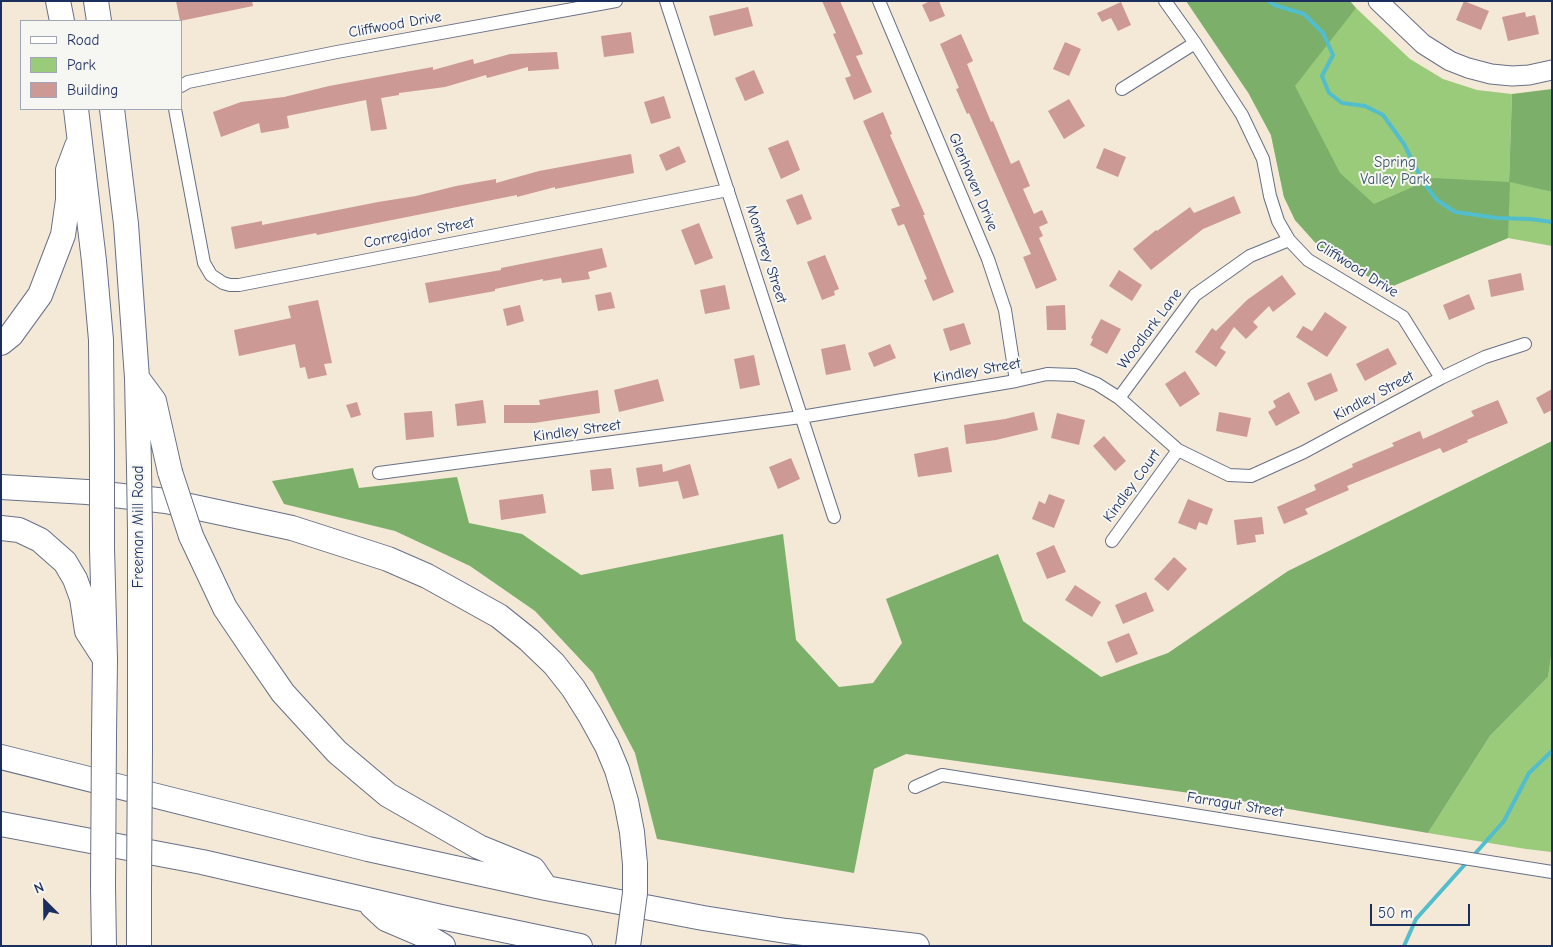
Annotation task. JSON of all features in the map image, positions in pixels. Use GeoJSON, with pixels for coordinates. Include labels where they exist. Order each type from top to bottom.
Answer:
{"type":"FeatureCollection","features":[{"type":"Feature","properties":{"kind":"highway"},"geometry":{"type":"LineString","coordinates":[[58,1],[62,20]]}},
{"type":"Feature","properties":{"kind":"highway"},"geometry":{"type":"LineString","coordinates":[[96,1],[99,20]]}},
{"type":"Feature","properties":{"kind":"highway"},"geometry":{"type":"LineString","coordinates":[[76,110],[102,340],[102,548],[105,659],[104,946]]}},
{"type":"Feature","properties":{"kind":"highway","name":"Freeman Mill Road"},"geometry":{"type":"LineString","coordinates":[[112,110],[126,224],[137,378],[140,468],[139,946]]}},
{"type":"Feature","properties":{"kind":"highway"},"geometry":{"type":"LineString","coordinates":[[1,342],[11,335],[40,295],[63,236],[68,200],[68,170],[80,138]]}},
{"type":"Feature","properties":{"kind":"highway"},"geometry":{"type":"LineString","coordinates":[[137,378],[154,401],[170,472],[191,536],[225,608],[283,693],[337,752],[388,794],[479,847],[533,869],[546,888]]}},
{"type":"Feature","properties":{"kind":"highway"},"geometry":{"type":"LineString","coordinates":[[1,487],[87,492],[166,501],[292,528],[388,559],[420,572],[499,616],[529,640],[554,664],[573,688],[607,746],[617,770],[632,832],[636,864],[635,893],[628,946]]}},
{"type":"Feature","properties":{"kind":"highway"},"geometry":{"type":"LineString","coordinates":[[1,528],[19,530],[40,540],[65,562],[76,579],[82,598],[87,631],[105,659]]}},
{"type":"Feature","properties":{"kind":"highway"},"geometry":{"type":"LineString","coordinates":[[1,758],[359,846],[546,888],[786,931],[917,946]]}},
{"type":"Feature","properties":{"kind":"highway"},"geometry":{"type":"LineString","coordinates":[[1,824],[202,862],[365,900],[580,946]]}},
{"type":"Feature","properties":{"kind":"highway"},"geometry":{"type":"LineString","coordinates":[[365,900],[386,919],[428,937],[442,946]]}},
{"type":"Feature","properties":{"kind":"street","name":"Cliffwood Drive"},"geometry":{"type":"LineString","coordinates":[[182,86],[195,80],[337,52],[616,1]]}},
{"type":"Feature","properties":{"kind":"street","name":"Monterey Street"},"geometry":{"type":"LineString","coordinates":[[666,1],[834,518]]}},
{"type":"Feature","properties":{"kind":"street","name":"Glenhaven Drive"},"geometry":{"type":"LineString","coordinates":[[879,1],[988,259],[1005,310],[1016,381]]}},
{"type":"Feature","properties":{"kind":"street","name":"Cliffwood Drive"},"geometry":{"type":"LineString","coordinates":[[1165,1],[1195,43],[1242,116],[1264,159],[1270,196],[1278,221],[1289,240],[1308,260],[1403,317],[1441,378]]}},
{"type":"Feature","properties":{"kind":"street"},"geometry":{"type":"LineString","coordinates":[[1378,1],[1423,44],[1450,61],[1491,74],[1512,76],[1529,75],[1552,70]]}},
{"type":"Feature","properties":{"kind":"street"},"geometry":{"type":"LineString","coordinates":[[1122,89],[1195,43]]}},
{"type":"Feature","properties":{"kind":"street","name":"Corregidor Street"},"geometry":{"type":"LineString","coordinates":[[175,110],[204,263],[212,275],[223,283],[230,285],[249,283],[728,190]]}},
{"type":"Feature","properties":{"kind":"street","name":"Woodlark Lane"},"geometry":{"type":"LineString","coordinates":[[1119,398],[1195,296],[1250,256],[1289,240]]}},
{"type":"Feature","properties":{"kind":"street","name":"Kindley Street"},"geometry":{"type":"LineString","coordinates":[[378,474],[801,417],[1048,374],[1075,375],[1097,384],[1119,398],[1178,450],[1229,475],[1251,476],[1304,452],[1441,378],[1485,357],[1525,344]]}},
{"type":"Feature","properties":{"kind":"street","name":"Kindley Court"},"geometry":{"type":"LineString","coordinates":[[1112,541],[1178,450]]}},
{"type":"Feature","properties":{"kind":"street","name":"Farragut Street"},"geometry":{"type":"LineString","coordinates":[[915,787],[942,775],[1552,872]]}},
{"type":"Feature","properties":{"kind":"green space"},"geometry":{"type":"Polygon","coordinates":[[[1186,1],[1350,1],[1356,8],[1295,86],[1340,173],[1374,204],[1433,178],[1509,182],[1512,94],[1552,89],[1552,192],[1510,182],[1508,238],[1388,288],[1322,250],[1295,220],[1284,197],[1271,135],[1249,94],[1186,1]]]}},
{"type":"Feature","properties":{"kind":"green space","name":"Spring Valley Park"},"geometry":{"type":"Polygon","coordinates":[[[1356,8],[1410,59],[1443,79],[1477,90],[1512,94],[1509,181],[1552,192],[1552,246],[1508,238],[1388,288],[1322,250],[1295,220],[1284,197],[1271,135],[1249,94],[1356,8]]]}},
{"type":"Feature","properties":{"kind":"green space"},"geometry":{"type":"Polygon","coordinates":[[[1552,441],[1552,651],[1548,677],[1490,736],[1428,833],[1219,797],[906,754],[874,769],[854,873],[657,839],[635,753],[593,673],[535,611],[470,566],[395,531],[284,504],[272,481],[353,468],[359,488],[457,477],[469,523],[522,534],[581,575],[783,534],[796,640],[839,687],[873,683],[902,643],[886,599],[998,554],[1023,621],[1101,677],[1168,653],[1288,571],[1552,441]]]}},
{"type":"Feature","properties":{"kind":"green space"},"geometry":{"type":"Polygon","coordinates":[[[1552,651],[1552,852],[1428,833],[1490,736],[1548,677],[1552,651]]]}},
{"type":"Feature","properties":{"kind":"building"},"geometry":{"type":"Polygon","coordinates":[[[176,1],[252,1],[253,6],[180,20],[176,1]]]}},
{"type":"Feature","properties":{"kind":"building"},"geometry":{"type":"Polygon","coordinates":[[[822,1],[840,1],[863,54],[856,56],[872,92],[854,100],[845,78],[851,76],[833,34],[836,33],[822,1]]]}},
{"type":"Feature","properties":{"kind":"building"},"geometry":{"type":"Polygon","coordinates":[[[930,1],[939,1],[945,16],[930,22],[922,5],[930,1]]]}},
{"type":"Feature","properties":{"kind":"building"},"geometry":{"type":"Polygon","coordinates":[[[1464,1],[1489,11],[1481,30],[1456,20],[1464,1]]]}},
{"type":"Feature","properties":{"kind":"building"},"geometry":{"type":"Polygon","coordinates":[[[1121,2],[1131,25],[1118,31],[1111,18],[1102,22],[1097,13],[1121,2]]]}},
{"type":"Feature","properties":{"kind":"building"},"geometry":{"type":"Polygon","coordinates":[[[748,7],[753,26],[714,36],[709,16],[748,7]]]}},
{"type":"Feature","properties":{"kind":"building"},"geometry":{"type":"Polygon","coordinates":[[[1525,12],[1526,17],[1535,15],[1539,34],[1508,41],[1502,17],[1525,12]]]}},
{"type":"Feature","properties":{"kind":"building"},"geometry":{"type":"Polygon","coordinates":[[[631,32],[634,53],[604,57],[601,36],[631,32]]]}},
{"type":"Feature","properties":{"kind":"building"},"geometry":{"type":"Polygon","coordinates":[[[961,34],[973,61],[967,64],[991,122],[993,121],[1011,164],[1019,160],[1030,186],[1023,189],[1034,214],[1042,210],[1048,223],[1039,227],[1043,236],[1039,238],[1057,280],[1036,289],[1023,257],[1031,254],[969,113],[967,114],[956,89],[959,88],[940,44],[961,34]]]}},
{"type":"Feature","properties":{"kind":"building"},"geometry":{"type":"Polygon","coordinates":[[[1065,42],[1081,49],[1069,76],[1053,69],[1065,42]]]}},
{"type":"Feature","properties":{"kind":"building"},"geometry":{"type":"Polygon","coordinates":[[[557,52],[559,69],[528,71],[528,67],[487,78],[486,75],[445,87],[399,93],[399,95],[381,98],[387,129],[371,131],[366,100],[287,116],[289,128],[261,133],[259,123],[221,137],[213,112],[241,102],[284,97],[329,86],[433,67],[433,70],[473,59],[474,64],[510,54],[557,52]]]}},
{"type":"Feature","properties":{"kind":"building"},"geometry":{"type":"Polygon","coordinates":[[[754,70],[764,93],[745,101],[735,78],[754,70]]]}},
{"type":"Feature","properties":{"kind":"building"},"geometry":{"type":"Polygon","coordinates":[[[664,96],[671,118],[651,124],[644,102],[664,96]]]}},
{"type":"Feature","properties":{"kind":"building"},"geometry":{"type":"Polygon","coordinates":[[[1069,99],[1085,126],[1064,139],[1048,111],[1069,99]]]}},
{"type":"Feature","properties":{"kind":"building"},"geometry":{"type":"Polygon","coordinates":[[[883,112],[892,134],[890,135],[925,215],[923,215],[954,292],[933,301],[924,280],[927,279],[904,224],[898,226],[891,209],[900,206],[863,121],[883,112]]]}},
{"type":"Feature","properties":{"kind":"building"},"geometry":{"type":"Polygon","coordinates":[[[788,140],[800,170],[781,179],[768,148],[788,140]]]}},
{"type":"Feature","properties":{"kind":"building"},"geometry":{"type":"Polygon","coordinates":[[[679,146],[686,162],[666,171],[659,155],[679,146]]]}},
{"type":"Feature","properties":{"kind":"building"},"geometry":{"type":"Polygon","coordinates":[[[1104,148],[1126,157],[1118,177],[1096,168],[1104,148]]]}},
{"type":"Feature","properties":{"kind":"building"},"geometry":{"type":"Polygon","coordinates":[[[631,154],[634,173],[555,189],[555,187],[517,197],[517,195],[317,235],[316,233],[235,249],[231,227],[262,221],[262,225],[496,179],[496,183],[539,171],[631,154]]]}},
{"type":"Feature","properties":{"kind":"building"},"geometry":{"type":"Polygon","coordinates":[[[802,194],[812,219],[797,225],[786,200],[802,194]]]}},
{"type":"Feature","properties":{"kind":"building"},"geometry":{"type":"Polygon","coordinates":[[[1234,196],[1241,213],[1203,229],[1151,270],[1133,249],[1156,230],[1190,207],[1194,213],[1234,196]]]}},
{"type":"Feature","properties":{"kind":"building"},"geometry":{"type":"Polygon","coordinates":[[[699,223],[713,258],[695,265],[681,230],[699,223]]]}},
{"type":"Feature","properties":{"kind":"building"},"geometry":{"type":"Polygon","coordinates":[[[602,248],[607,267],[588,272],[590,279],[562,283],[561,278],[543,281],[543,279],[495,289],[495,291],[429,303],[425,283],[501,270],[501,268],[602,248]]]}},
{"type":"Feature","properties":{"kind":"building"},"geometry":{"type":"Polygon","coordinates":[[[825,255],[839,289],[834,291],[835,295],[822,300],[807,262],[825,255]]]}},
{"type":"Feature","properties":{"kind":"building"},"geometry":{"type":"Polygon","coordinates":[[[1119,270],[1142,285],[1132,301],[1109,286],[1119,270]]]}},
{"type":"Feature","properties":{"kind":"building"},"geometry":{"type":"Polygon","coordinates":[[[1521,273],[1524,290],[1491,297],[1488,280],[1521,273]]]}},
{"type":"Feature","properties":{"kind":"building"},"geometry":{"type":"Polygon","coordinates":[[[1282,275],[1296,294],[1273,312],[1269,306],[1253,322],[1258,327],[1246,339],[1234,327],[1220,348],[1226,352],[1216,367],[1195,352],[1212,328],[1216,331],[1247,300],[1282,275]]]}},
{"type":"Feature","properties":{"kind":"building"},"geometry":{"type":"Polygon","coordinates":[[[725,285],[730,309],[705,314],[700,290],[725,285]]]}},
{"type":"Feature","properties":{"kind":"building"},"geometry":{"type":"Polygon","coordinates":[[[611,292],[615,308],[598,311],[595,295],[611,292]]]}},
{"type":"Feature","properties":{"kind":"building"},"geometry":{"type":"Polygon","coordinates":[[[1469,294],[1475,309],[1449,320],[1443,305],[1469,294]]]}},
{"type":"Feature","properties":{"kind":"building"},"geometry":{"type":"Polygon","coordinates":[[[318,300],[332,363],[324,364],[327,375],[308,379],[305,367],[300,368],[295,344],[239,356],[234,330],[291,318],[288,306],[318,300]]]}},
{"type":"Feature","properties":{"kind":"building"},"geometry":{"type":"Polygon","coordinates":[[[520,305],[524,321],[507,326],[503,309],[520,305]]]}},
{"type":"Feature","properties":{"kind":"building"},"geometry":{"type":"Polygon","coordinates":[[[1065,305],[1066,330],[1047,330],[1046,306],[1065,305]]]}},
{"type":"Feature","properties":{"kind":"building"},"geometry":{"type":"Polygon","coordinates":[[[1325,312],[1347,327],[1327,357],[1296,337],[1303,326],[1312,331],[1325,312]]]}},
{"type":"Feature","properties":{"kind":"building"},"geometry":{"type":"Polygon","coordinates":[[[1101,319],[1121,329],[1107,354],[1090,345],[1093,339],[1091,338],[1101,319]]]}},
{"type":"Feature","properties":{"kind":"building"},"geometry":{"type":"Polygon","coordinates":[[[964,323],[971,344],[950,351],[943,329],[964,323]]]}},
{"type":"Feature","properties":{"kind":"building"},"geometry":{"type":"Polygon","coordinates":[[[845,344],[851,370],[826,375],[821,349],[845,344]]]}},
{"type":"Feature","properties":{"kind":"building"},"geometry":{"type":"Polygon","coordinates":[[[890,344],[896,358],[874,367],[868,353],[890,344]]]}},
{"type":"Feature","properties":{"kind":"building"},"geometry":{"type":"Polygon","coordinates":[[[1388,348],[1397,364],[1365,381],[1356,364],[1388,348]]]}},
{"type":"Feature","properties":{"kind":"building"},"geometry":{"type":"Polygon","coordinates":[[[754,355],[760,385],[740,389],[734,359],[754,355]]]}},
{"type":"Feature","properties":{"kind":"building"},"geometry":{"type":"Polygon","coordinates":[[[1185,371],[1200,394],[1180,407],[1165,384],[1185,371]]]}},
{"type":"Feature","properties":{"kind":"building"},"geometry":{"type":"Polygon","coordinates":[[[1331,373],[1338,391],[1315,401],[1307,383],[1331,373]]]}},
{"type":"Feature","properties":{"kind":"building"},"geometry":{"type":"Polygon","coordinates":[[[658,379],[664,401],[619,412],[614,390],[658,379]]]}},
{"type":"Feature","properties":{"kind":"building"},"geometry":{"type":"Polygon","coordinates":[[[1552,389],[1552,410],[1544,414],[1536,398],[1552,389]]]}},
{"type":"Feature","properties":{"kind":"building"},"geometry":{"type":"Polygon","coordinates":[[[598,390],[600,413],[534,423],[504,423],[504,405],[540,405],[539,400],[598,390]]]}},
{"type":"Feature","properties":{"kind":"building"},"geometry":{"type":"Polygon","coordinates":[[[1289,392],[1300,413],[1276,426],[1268,412],[1276,407],[1273,401],[1289,392]]]}},
{"type":"Feature","properties":{"kind":"building"},"geometry":{"type":"Polygon","coordinates":[[[483,400],[486,423],[457,426],[455,404],[483,400]]]}},
{"type":"Feature","properties":{"kind":"building"},"geometry":{"type":"Polygon","coordinates":[[[1498,400],[1508,423],[1467,440],[1468,442],[1443,453],[1440,448],[1347,486],[1349,490],[1305,509],[1308,514],[1284,524],[1277,507],[1316,490],[1314,485],[1353,467],[1352,464],[1394,446],[1392,443],[1420,431],[1423,439],[1474,416],[1471,411],[1498,400]]]}},
{"type":"Feature","properties":{"kind":"building"},"geometry":{"type":"Polygon","coordinates":[[[357,402],[361,415],[351,418],[346,405],[357,402]]]}},
{"type":"Feature","properties":{"kind":"building"},"geometry":{"type":"Polygon","coordinates":[[[432,411],[434,437],[406,440],[404,413],[432,411]]]}},
{"type":"Feature","properties":{"kind":"building"},"geometry":{"type":"Polygon","coordinates":[[[1034,412],[1038,430],[996,440],[966,444],[964,425],[1005,419],[1034,412]]]}},
{"type":"Feature","properties":{"kind":"building"},"geometry":{"type":"Polygon","coordinates":[[[1219,412],[1251,418],[1247,437],[1216,431],[1219,412]]]}},
{"type":"Feature","properties":{"kind":"building"},"geometry":{"type":"Polygon","coordinates":[[[1057,413],[1085,420],[1079,445],[1051,438],[1057,413]]]}},
{"type":"Feature","properties":{"kind":"building"},"geometry":{"type":"Polygon","coordinates":[[[1104,436],[1126,461],[1115,471],[1093,446],[1104,436]]]}},
{"type":"Feature","properties":{"kind":"building"},"geometry":{"type":"Polygon","coordinates":[[[948,447],[952,472],[918,477],[914,454],[948,447]]]}},
{"type":"Feature","properties":{"kind":"building"},"geometry":{"type":"Polygon","coordinates":[[[791,458],[800,479],[778,489],[769,467],[791,458]]]}},
{"type":"Feature","properties":{"kind":"building"},"geometry":{"type":"Polygon","coordinates":[[[662,464],[663,472],[690,464],[699,495],[683,499],[678,481],[639,487],[636,468],[662,464]]]}},
{"type":"Feature","properties":{"kind":"building"},"geometry":{"type":"Polygon","coordinates":[[[611,468],[614,489],[592,491],[590,470],[611,468]]]}},
{"type":"Feature","properties":{"kind":"building"},"geometry":{"type":"Polygon","coordinates":[[[543,494],[546,513],[501,520],[499,500],[543,494]]]}},
{"type":"Feature","properties":{"kind":"building"},"geometry":{"type":"Polygon","coordinates":[[[1049,494],[1065,500],[1054,528],[1032,519],[1039,501],[1045,504],[1049,494]]]}},
{"type":"Feature","properties":{"kind":"building"},"geometry":{"type":"Polygon","coordinates":[[[1188,499],[1213,509],[1207,525],[1199,522],[1196,530],[1178,523],[1188,499]]]}},
{"type":"Feature","properties":{"kind":"building"},"geometry":{"type":"Polygon","coordinates":[[[1262,517],[1264,534],[1255,535],[1256,542],[1237,545],[1234,520],[1262,517]]]}},
{"type":"Feature","properties":{"kind":"building"},"geometry":{"type":"Polygon","coordinates":[[[1054,545],[1066,572],[1047,579],[1036,553],[1054,545]]]}},
{"type":"Feature","properties":{"kind":"building"},"geometry":{"type":"Polygon","coordinates":[[[1174,557],[1187,569],[1168,591],[1154,579],[1174,557]]]}},
{"type":"Feature","properties":{"kind":"building"},"geometry":{"type":"Polygon","coordinates":[[[1075,585],[1101,602],[1092,617],[1065,600],[1075,585]]]}},
{"type":"Feature","properties":{"kind":"building"},"geometry":{"type":"Polygon","coordinates":[[[1146,592],[1154,611],[1123,624],[1115,605],[1146,592]]]}},
{"type":"Feature","properties":{"kind":"building"},"geometry":{"type":"Polygon","coordinates":[[[1129,633],[1138,654],[1116,663],[1107,642],[1129,633]]]}},
{"type":"Feature","properties":{"kind":"waterway"},"geometry":{"type":"LineString","coordinates":[[1269,1],[1274,5],[1304,14],[1323,33],[1333,55],[1322,76],[1329,93],[1342,103],[1365,106],[1383,115],[1404,144],[1423,182],[1437,200],[1455,212],[1497,218],[1552,222]]}},
{"type":"Feature","properties":{"kind":"waterway"},"geometry":{"type":"LineString","coordinates":[[1473,856],[1504,821],[1529,773],[1552,751]]}},
{"type":"Feature","properties":{"kind":"waterway"},"geometry":{"type":"LineString","coordinates":[[1404,946],[1416,919],[1468,861]]}}]}
